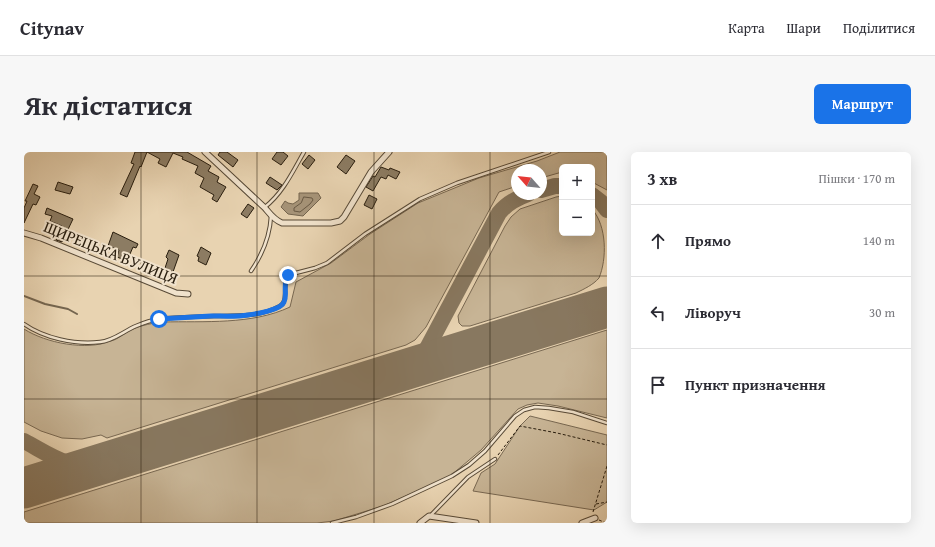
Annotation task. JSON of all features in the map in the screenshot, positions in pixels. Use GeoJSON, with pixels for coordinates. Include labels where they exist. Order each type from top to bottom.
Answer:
{"type":"FeatureCollection","features":[{"type":"Feature","properties":{"kind":"street"},"geometry":{"type":"LineString","coordinates":[[204,152],[265,208],[271,216],[282,223],[331,223],[340,221],[344,217],[371,172],[390,152]]}},
{"type":"Feature","properties":{"kind":"street","name":"ЩИРЕЦЬКА ВУЛИЦЯ"},"geometry":{"type":"LineString","coordinates":[[24,232],[176,293],[188,294]]}},
{"type":"Feature","properties":{"kind":"street"},"geometry":{"type":"LineString","coordinates":[[420,523],[429,516],[476,523]]}},
{"type":"Feature","properties":{"kind":"street"},"geometry":{"type":"LineString","coordinates":[[582,523],[595,518]]}},
{"type":"Feature","properties":{"kind":"lane"},"geometry":{"type":"LineString","coordinates":[[265,208],[277,196],[304,152]]}},
{"type":"Feature","properties":{"kind":"lane"},"geometry":{"type":"LineString","coordinates":[[24,324],[49,336],[73,342],[100,342],[110,340],[137,326],[159,319],[247,316],[265,312],[281,306],[284,303],[286,297],[284,286],[288,275],[328,263],[365,234],[420,199],[457,183],[549,152]]}},
{"type":"Feature","properties":{"kind":"lane"},"geometry":{"type":"LineString","coordinates":[[251,271],[265,245],[271,223],[271,216]]}},
{"type":"Feature","properties":{"kind":"lane"},"geometry":{"type":"LineString","coordinates":[[332,523],[356,517],[392,504],[452,476],[480,456],[515,416],[524,410],[535,407],[572,412],[607,423]]}},
{"type":"Feature","properties":{"kind":"lane"},"geometry":{"type":"LineString","coordinates":[[429,516],[468,477],[495,459]]}},
{"type":"Feature","properties":{"kind":"path"},"geometry":{"type":"LineString","coordinates":[[495,459],[520,426],[558,433],[607,445]]}},
{"type":"Feature","properties":{"kind":"path"},"geometry":{"type":"LineString","coordinates":[[606,523],[595,518],[593,512],[607,466]]}},
{"type":"Feature","properties":{"kind":"path"},"geometry":{"type":"LineString","coordinates":[[596,504],[607,502]]}},
{"type":"Feature","properties":{"kind":"shaded area"},"geometry":{"type":"Polygon","coordinates":[[[560,152],[607,152],[607,190],[595,184],[595,164],[559,164],[559,173],[547,176],[547,164],[527,164],[560,152]]]}},
{"type":"Feature","properties":{"kind":"shaded area"},"geometry":{"type":"Polygon","coordinates":[[[511,169],[511,188],[499,192],[426,327],[415,340],[406,345],[107,438],[101,435],[82,439],[62,438],[41,431],[24,422],[24,329],[55,342],[90,345],[101,344],[114,340],[133,329],[151,324],[163,322],[228,321],[260,317],[275,313],[290,307],[296,282],[331,263],[370,234],[418,203],[479,178],[511,169]]]}},
{"type":"Feature","properties":{"kind":"shaded area"},"geometry":{"type":"Polygon","coordinates":[[[559,196],[559,236],[595,236],[595,213],[597,216],[601,224],[604,243],[602,270],[599,278],[591,285],[576,293],[470,326],[462,326],[459,323],[458,316],[511,217],[520,209],[559,196]]]}},
{"type":"Feature","properties":{"kind":"shaded area"},"geometry":{"type":"Polygon","coordinates":[[[607,330],[607,418],[558,406],[538,403],[527,405],[518,409],[481,450],[449,477],[383,506],[334,521],[317,523],[24,523],[24,512],[607,330]]]}},
{"type":"Feature","properties":{"kind":"shaded area"},"geometry":{"type":"Polygon","coordinates":[[[530,416],[607,435],[607,502],[594,510],[473,491],[481,473],[495,464],[520,426],[530,416]]]}},
{"type":"Feature","properties":{"kind":"water"},"geometry":{"type":"Polygon","coordinates":[[[299,193],[318,193],[321,198],[303,216],[288,214],[281,207],[285,201],[293,204],[299,200],[299,193]]]}},
{"type":"Feature","properties":{"kind":"building"},"geometry":{"type":"Polygon","coordinates":[[[135,152],[147,152],[127,197],[120,194],[134,164],[131,163],[135,152]]]}},
{"type":"Feature","properties":{"kind":"building"},"geometry":{"type":"Polygon","coordinates":[[[147,152],[187,152],[211,166],[208,171],[219,177],[217,182],[226,187],[217,202],[212,199],[214,195],[200,187],[204,178],[195,173],[198,166],[173,153],[166,167],[158,163],[160,159],[147,152]]]}},
{"type":"Feature","properties":{"kind":"building"},"geometry":{"type":"Polygon","coordinates":[[[220,152],[227,152],[238,160],[233,167],[218,155],[220,152]]]}},
{"type":"Feature","properties":{"kind":"building"},"geometry":{"type":"Polygon","coordinates":[[[277,152],[283,152],[288,156],[281,165],[272,159],[277,152]]]}},
{"type":"Feature","properties":{"kind":"building"},"geometry":{"type":"Polygon","coordinates":[[[309,155],[315,160],[308,169],[302,164],[309,155]]]}},
{"type":"Feature","properties":{"kind":"building"},"geometry":{"type":"Polygon","coordinates":[[[346,155],[355,161],[346,174],[337,167],[346,155]]]}},
{"type":"Feature","properties":{"kind":"building"},"geometry":{"type":"Polygon","coordinates":[[[381,167],[389,170],[390,168],[400,172],[396,179],[388,175],[386,179],[381,177],[373,191],[366,187],[381,167]]]}},
{"type":"Feature","properties":{"kind":"building"},"geometry":{"type":"Polygon","coordinates":[[[270,177],[282,185],[277,190],[266,183],[270,177]]]}},
{"type":"Feature","properties":{"kind":"building"},"geometry":{"type":"Polygon","coordinates":[[[58,182],[73,187],[70,194],[55,190],[58,182]]]}},
{"type":"Feature","properties":{"kind":"building"},"geometry":{"type":"Polygon","coordinates":[[[33,184],[38,186],[34,194],[40,197],[36,205],[33,204],[24,223],[24,208],[27,201],[25,201],[33,184]]]}},
{"type":"Feature","properties":{"kind":"building"},"geometry":{"type":"Polygon","coordinates":[[[369,195],[377,199],[372,209],[364,205],[369,195]]]}},
{"type":"Feature","properties":{"kind":"building"},"geometry":{"type":"Polygon","coordinates":[[[248,204],[254,208],[247,218],[241,214],[248,204]]]}},
{"type":"Feature","properties":{"kind":"building"},"geometry":{"type":"Polygon","coordinates":[[[47,208],[73,219],[62,242],[56,240],[62,226],[50,221],[52,216],[45,214],[47,208]]]}},
{"type":"Feature","properties":{"kind":"building"},"geometry":{"type":"Polygon","coordinates":[[[113,232],[138,244],[136,248],[133,247],[127,261],[117,257],[119,250],[108,246],[113,232]]]}},
{"type":"Feature","properties":{"kind":"building"},"geometry":{"type":"Polygon","coordinates":[[[201,247],[211,253],[206,265],[198,261],[199,257],[197,256],[201,247]]]}},
{"type":"Feature","properties":{"kind":"building"},"geometry":{"type":"Polygon","coordinates":[[[169,250],[179,255],[173,272],[165,268],[168,259],[166,257],[169,250]]]}},
{"type":"Feature","properties":{"kind":"waterway"},"geometry":{"type":"LineString","coordinates":[[24,296],[45,304],[68,309],[77,314]]}},
{"type":"Feature","properties":{"kind":"taxiway"},"geometry":{"type":"LineString","coordinates":[[547,188],[559,186]]}},
{"type":"Feature","properties":{"kind":"taxiway"},"geometry":{"type":"LineString","coordinates":[[595,197],[607,210]]}},
{"type":"Feature","properties":{"kind":"taxiway"},"geometry":{"type":"LineString","coordinates":[[390,374],[411,366],[424,354],[499,213],[505,206],[514,200]]}},
{"type":"Feature","properties":{"kind":"taxiway"},"geometry":{"type":"LineString","coordinates":[[588,313],[601,306],[607,300]]}},
{"type":"Feature","properties":{"kind":"taxiway"},"geometry":{"type":"LineString","coordinates":[[24,441],[52,456],[70,463],[79,465],[101,464]]}},
{"type":"Feature","properties":{"kind":"runway"},"geometry":{"type":"LineString","coordinates":[[24,488],[607,307]]}},
{"type":"Feature","properties":{"kind":"route"},"geometry":{"type":"LineString","coordinates":[[159,319],[247,316],[265,312],[281,306],[284,303],[286,297],[284,286],[288,275]]}}]}
